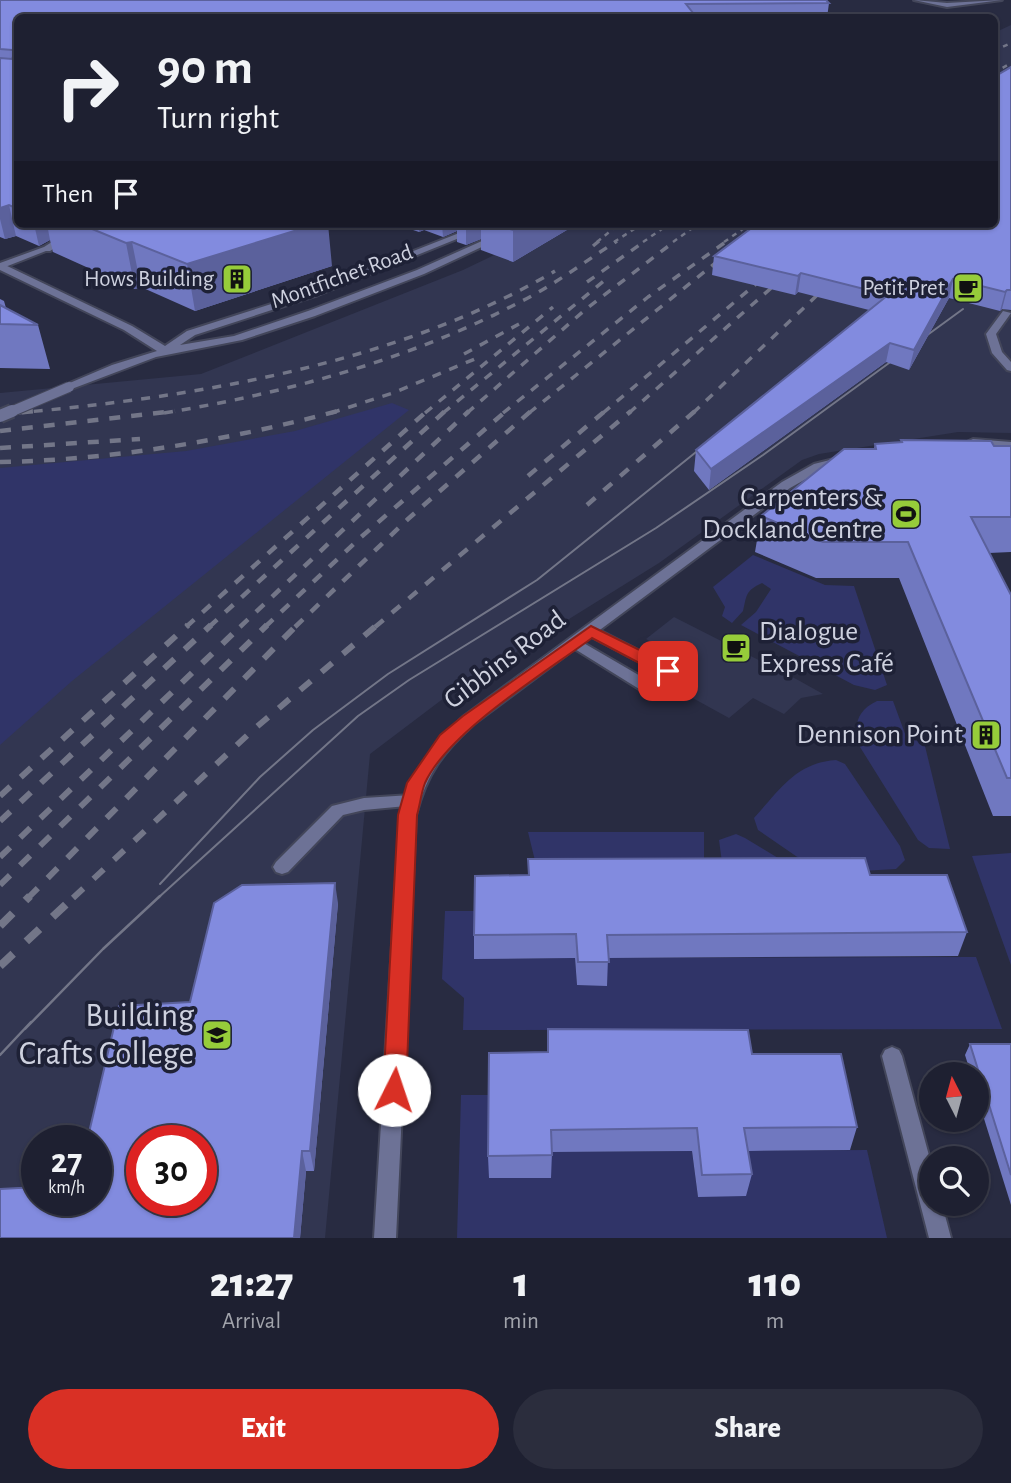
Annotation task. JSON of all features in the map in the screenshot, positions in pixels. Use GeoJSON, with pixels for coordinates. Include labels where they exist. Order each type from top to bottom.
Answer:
{"type":"FeatureCollection","features":[{"type":"Feature","properties":{"kind":"street"},"geometry":{"type":"LineString","coordinates":[[917,0],[947,5],[999,0]]}},
{"type":"Feature","properties":{"kind":"street","name":"Montfichet Road"},"geometry":{"type":"LineString","coordinates":[[165,351],[191,333],[326,289],[480,228]]}},
{"type":"Feature","properties":{"kind":"street","name":"Montfichet Road"},"geometry":{"type":"LineString","coordinates":[[0,416],[165,351],[209,345],[314,311],[435,265],[518,228]]}},
{"type":"Feature","properties":{"kind":"street"},"geometry":{"type":"LineString","coordinates":[[0,266],[47,249],[71,233]]}},
{"type":"Feature","properties":{"kind":"street"},"geometry":{"type":"LineString","coordinates":[[0,266],[128,328],[165,351]]}},
{"type":"Feature","properties":{"kind":"street"},"geometry":{"type":"LineString","coordinates":[[1006,313],[991,334],[992,343],[1003,362],[1011,368]]}},
{"type":"Feature","properties":{"kind":"street"},"geometry":{"type":"LineString","coordinates":[[954,442],[1011,445]]}},
{"type":"Feature","properties":{"kind":"street","name":"Gibbins Road"},"geometry":{"type":"LineString","coordinates":[[385,1238],[408,815],[416,783],[447,740],[786,485],[818,467],[855,459]]}},
{"type":"Feature","properties":{"kind":"street"},"geometry":{"type":"LineString","coordinates":[[591,631],[668,671]]}},
{"type":"Feature","properties":{"kind":"street"},"geometry":{"type":"LineString","coordinates":[[575,643],[649,688]]}},
{"type":"Feature","properties":{"kind":"street"},"geometry":{"type":"LineString","coordinates":[[282,867],[338,810],[364,804],[411,801]]}},
{"type":"Feature","properties":{"kind":"street"},"geometry":{"type":"LineString","coordinates":[[892,1056],[940,1238]]}},
{"type":"Feature","properties":{"kind":"shaded area"},"geometry":{"type":"Polygon","coordinates":[[[1011,25],[1011,433],[958,432],[819,454],[802,460],[659,563],[452,692],[370,754],[325,1238],[0,1238],[0,393],[201,374],[463,270],[551,228],[998,228],[998,31],[1011,25]]]}},
{"type":"Feature","properties":{"kind":"shaded area"},"geometry":{"type":"Polygon","coordinates":[[[392,403],[409,410],[72,681],[0,745],[0,468],[186,451],[295,431],[392,403]]]}},
{"type":"Feature","properties":{"kind":"shaded area"},"geometry":{"type":"Polygon","coordinates":[[[753,555],[825,585],[854,586],[887,685],[875,690],[854,685],[741,625],[756,612],[771,589],[762,583],[750,591],[743,611],[732,623],[722,616],[725,607],[713,587],[753,555]]]}},
{"type":"Feature","properties":{"kind":"shaded area"},"geometry":{"type":"Polygon","coordinates":[[[674,617],[823,694],[801,698],[784,714],[753,698],[729,718],[669,685],[692,665],[646,639],[674,617]]]}},
{"type":"Feature","properties":{"kind":"shaded area"},"geometry":{"type":"Polygon","coordinates":[[[877,701],[893,701],[907,739],[924,742],[950,849],[929,848],[918,840],[860,747],[858,720],[864,709],[877,701]]]}},
{"type":"Feature","properties":{"kind":"shaded area"},"geometry":{"type":"Polygon","coordinates":[[[836,760],[845,764],[900,846],[905,860],[896,869],[827,873],[809,865],[758,830],[754,818],[789,780],[810,766],[836,760]]]}},
{"type":"Feature","properties":{"kind":"shaded area"},"geometry":{"type":"Polygon","coordinates":[[[528,832],[704,832],[704,865],[537,869],[528,832]]]}},
{"type":"Feature","properties":{"kind":"shaded area"},"geometry":{"type":"Polygon","coordinates":[[[736,834],[793,867],[723,870],[719,840],[736,834]]]}},
{"type":"Feature","properties":{"kind":"shaded area"},"geometry":{"type":"Polygon","coordinates":[[[1011,853],[1011,965],[972,856],[1011,853]]]}},
{"type":"Feature","properties":{"kind":"shaded area"},"geometry":{"type":"Polygon","coordinates":[[[445,911],[475,911],[475,959],[575,958],[577,985],[605,958],[976,957],[1002,1029],[463,1030],[464,998],[442,979],[445,911]]]}},
{"type":"Feature","properties":{"kind":"shaded area"},"geometry":{"type":"Polygon","coordinates":[[[461,1095],[489,1095],[550,1152],[692,1151],[698,1197],[739,1151],[867,1150],[887,1238],[457,1238],[461,1095]]]}},
{"type":"Feature","properties":{"kind":"building"},"geometry":{"type":"Polygon","coordinates":[[[0,0],[826,0],[829,3],[686,4],[694,14],[14,14],[14,51],[0,49],[0,0]]]}},
{"type":"Feature","properties":{"kind":"building"},"geometry":{"type":"Polygon","coordinates":[[[14,54],[14,207],[9,205],[0,208],[0,58],[12,59],[14,54]]]}},
{"type":"Feature","properties":{"kind":"building"},"geometry":{"type":"Polygon","coordinates":[[[1011,67],[1011,290],[1005,292],[953,279],[914,350],[890,343],[711,469],[696,450],[888,295],[801,273],[798,276],[714,256],[752,228],[998,228],[998,75],[1011,67]]]}},
{"type":"Feature","properties":{"kind":"building"},"geometry":{"type":"Polygon","coordinates":[[[90,228],[304,228],[187,264],[132,242],[126,243],[90,228]]]}},
{"type":"Feature","properties":{"kind":"building"},"geometry":{"type":"Polygon","coordinates":[[[0,305],[38,325],[0,324],[0,305]]]}},
{"type":"Feature","properties":{"kind":"building"},"geometry":{"type":"Polygon","coordinates":[[[901,440],[991,441],[994,446],[1011,446],[1011,517],[971,517],[1011,595],[1011,778],[1007,778],[908,542],[823,542],[761,516],[844,449],[876,449],[875,444],[902,442],[901,440]]]}},
{"type":"Feature","properties":{"kind":"building"},"geometry":{"type":"Polygon","coordinates":[[[865,858],[870,875],[947,875],[967,932],[607,935],[609,962],[578,962],[576,934],[474,935],[475,876],[529,875],[528,859],[865,858]]]}},
{"type":"Feature","properties":{"kind":"building"},"geometry":{"type":"Polygon","coordinates":[[[335,883],[310,1151],[302,1151],[294,1238],[0,1238],[0,1189],[21,1188],[21,1216],[112,1216],[112,1125],[91,1125],[119,1006],[190,1002],[214,903],[242,885],[335,883]]]}},
{"type":"Feature","properties":{"kind":"building"},"geometry":{"type":"Polygon","coordinates":[[[548,1029],[748,1030],[752,1054],[841,1054],[857,1127],[744,1128],[752,1174],[702,1175],[697,1128],[551,1130],[552,1155],[488,1156],[489,1053],[548,1052],[548,1029]]]}},
{"type":"Feature","properties":{"kind":"building"},"geometry":{"type":"Polygon","coordinates":[[[970,1044],[1011,1044],[1011,1175],[989,1105],[989,1062],[976,1062],[970,1044]]]}},
{"type":"Feature","properties":{"kind":"tram line"},"geometry":{"type":"LineString","coordinates":[[158,898],[358,716],[409,680],[656,528],[763,455],[963,309]]}},
{"type":"Feature","properties":{"kind":"tram line"},"geometry":{"type":"LineString","coordinates":[[160,884],[260,777],[313,730],[388,674],[537,580],[711,440]]}},
{"type":"Feature","properties":{"kind":"tram line"},"geometry":{"type":"LineString","coordinates":[[25,1029],[103,949],[160,896]]}},
{"type":"Feature","properties":{"kind":"tram line"},"geometry":{"type":"LineString","coordinates":[[0,1055],[31,1022]]}},
{"type":"Feature","properties":{"kind":"railway"},"geometry":{"type":"LineString","coordinates":[[998,49],[1011,43]]}},
{"type":"Feature","properties":{"kind":"railway"},"geometry":{"type":"LineString","coordinates":[[998,71],[1011,63]]}},
{"type":"Feature","properties":{"kind":"railway"},"geometry":{"type":"LineString","coordinates":[[597,242],[614,228]]}},
{"type":"Feature","properties":{"kind":"railway"},"geometry":{"type":"LineString","coordinates":[[614,242],[636,228]]}},
{"type":"Feature","properties":{"kind":"railway"},"geometry":{"type":"LineString","coordinates":[[643,242],[663,228]]}},
{"type":"Feature","properties":{"kind":"railway"},"geometry":{"type":"LineString","coordinates":[[673,242],[692,228]]}},
{"type":"Feature","properties":{"kind":"railway"},"geometry":{"type":"LineString","coordinates":[[724,242],[744,228]]}},
{"type":"Feature","properties":{"kind":"railway"},"geometry":{"type":"LineString","coordinates":[[593,246],[599,241]]}},
{"type":"Feature","properties":{"kind":"railway"},"geometry":{"type":"LineString","coordinates":[[164,413],[301,384],[390,358],[476,323],[531,296],[617,241]]}},
{"type":"Feature","properties":{"kind":"railway"},"geometry":{"type":"LineString","coordinates":[[587,282],[645,241]]}},
{"type":"Feature","properties":{"kind":"railway"},"geometry":{"type":"LineString","coordinates":[[467,413],[586,309],[675,241]]}},
{"type":"Feature","properties":{"kind":"railway"},"geometry":{"type":"LineString","coordinates":[[503,413],[648,297],[727,241]]}},
{"type":"Feature","properties":{"kind":"railway"},"geometry":{"type":"LineString","coordinates":[[529,413],[729,252]]}},
{"type":"Feature","properties":{"kind":"railway"},"geometry":{"type":"LineString","coordinates":[[33,411],[224,386],[362,353],[429,330],[494,303],[555,271]]}},
{"type":"Feature","properties":{"kind":"railway"},"geometry":{"type":"LineString","coordinates":[[603,413],[769,273]]}},
{"type":"Feature","properties":{"kind":"railway"},"geometry":{"type":"LineString","coordinates":[[629,413],[786,275]]}},
{"type":"Feature","properties":{"kind":"railway"},"geometry":{"type":"LineString","coordinates":[[443,413],[605,280]]}},
{"type":"Feature","properties":{"kind":"railway"},"geometry":{"type":"LineString","coordinates":[[693,413],[831,282]]}},
{"type":"Feature","properties":{"kind":"railway"},"geometry":{"type":"LineString","coordinates":[[425,413],[553,307]]}},
{"type":"Feature","properties":{"kind":"railway"},"geometry":{"type":"LineString","coordinates":[[464,354],[519,324]]}},
{"type":"Feature","properties":{"kind":"railway"},"geometry":{"type":"LineString","coordinates":[[335,412],[393,393],[482,356]]}},
{"type":"Feature","properties":{"kind":"railway"},"geometry":{"type":"LineString","coordinates":[[0,414],[33,411]]}},
{"type":"Feature","properties":{"kind":"railway"},"geometry":{"type":"LineString","coordinates":[[16,413],[33,411]]}},
{"type":"Feature","properties":{"kind":"railway"},"geometry":{"type":"LineString","coordinates":[[0,431],[175,411]]}},
{"type":"Feature","properties":{"kind":"railway"},"geometry":{"type":"LineString","coordinates":[[186,627],[427,411]]}},
{"type":"Feature","properties":{"kind":"railway"},"geometry":{"type":"LineString","coordinates":[[209,627],[445,411]]}},
{"type":"Feature","properties":{"kind":"railway"},"geometry":{"type":"LineString","coordinates":[[240,627],[469,411]]}},
{"type":"Feature","properties":{"kind":"railway"},"geometry":{"type":"LineString","coordinates":[[265,627],[360,538],[506,411]]}},
{"type":"Feature","properties":{"kind":"railway"},"geometry":{"type":"LineString","coordinates":[[296,627],[408,519],[531,411]]}},
{"type":"Feature","properties":{"kind":"railway"},"geometry":{"type":"LineString","coordinates":[[528,476],[605,411]]}},
{"type":"Feature","properties":{"kind":"railway"},"geometry":{"type":"LineString","coordinates":[[375,627],[631,411]]}},
{"type":"Feature","properties":{"kind":"railway"},"geometry":{"type":"LineString","coordinates":[[587,505],[695,411]]}},
{"type":"Feature","properties":{"kind":"railway"},"geometry":{"type":"LineString","coordinates":[[0,462],[85,457],[170,447],[255,431],[335,412]]}},
{"type":"Feature","properties":{"kind":"railway"},"geometry":{"type":"LineString","coordinates":[[331,413],[335,412]]}},
{"type":"Feature","properties":{"kind":"railway"},"geometry":{"type":"LineString","coordinates":[[0,448],[140,439]]}},
{"type":"Feature","properties":{"kind":"railway"},"geometry":{"type":"LineString","coordinates":[[0,796],[188,625]]}},
{"type":"Feature","properties":{"kind":"railway"},"geometry":{"type":"LineString","coordinates":[[0,821],[211,625]]}},
{"type":"Feature","properties":{"kind":"railway"},"geometry":{"type":"LineString","coordinates":[[0,857],[242,625]]}},
{"type":"Feature","properties":{"kind":"railway"},"geometry":{"type":"LineString","coordinates":[[0,885],[267,625]]}},
{"type":"Feature","properties":{"kind":"railway"},"geometry":{"type":"LineString","coordinates":[[73,898],[253,730],[377,625]]}},
{"type":"Feature","properties":{"kind":"railway"},"geometry":{"type":"LineString","coordinates":[[28,898],[296,627]]}},
{"type":"Feature","properties":{"kind":"railway"},"geometry":{"type":"LineString","coordinates":[[0,966],[75,896]]}},
{"type":"Feature","properties":{"kind":"railway"},"geometry":{"type":"LineString","coordinates":[[0,926],[28,898]]}},
{"type":"Feature","properties":{"kind":"place","name":"Hows Building"},"geometry":{"type":"Point","coordinates":[237,279]}},
{"type":"Feature","properties":{"kind":"place","name":"Petit Pret"},"geometry":{"type":"Point","coordinates":[968,288]}},
{"type":"Feature","properties":{"kind":"place","name":"Carpenters & Dockland Centre"},"geometry":{"type":"Point","coordinates":[906,514]}},
{"type":"Feature","properties":{"kind":"place","name":"Dialogue Express Café"},"geometry":{"type":"Point","coordinates":[736,648]}},
{"type":"Feature","properties":{"kind":"place","name":"Dennison Point"},"geometry":{"type":"Point","coordinates":[986,735]}},
{"type":"Feature","properties":{"kind":"place","name":"Building Crafts College"},"geometry":{"type":"Point","coordinates":[217,1035]}},
{"type":"Feature","properties":{"kind":"route"},"geometry":{"type":"LineString","coordinates":[[394,1090],[408,815],[416,783],[431,760],[447,740],[469,720],[591,631],[668,671]]}}]}
